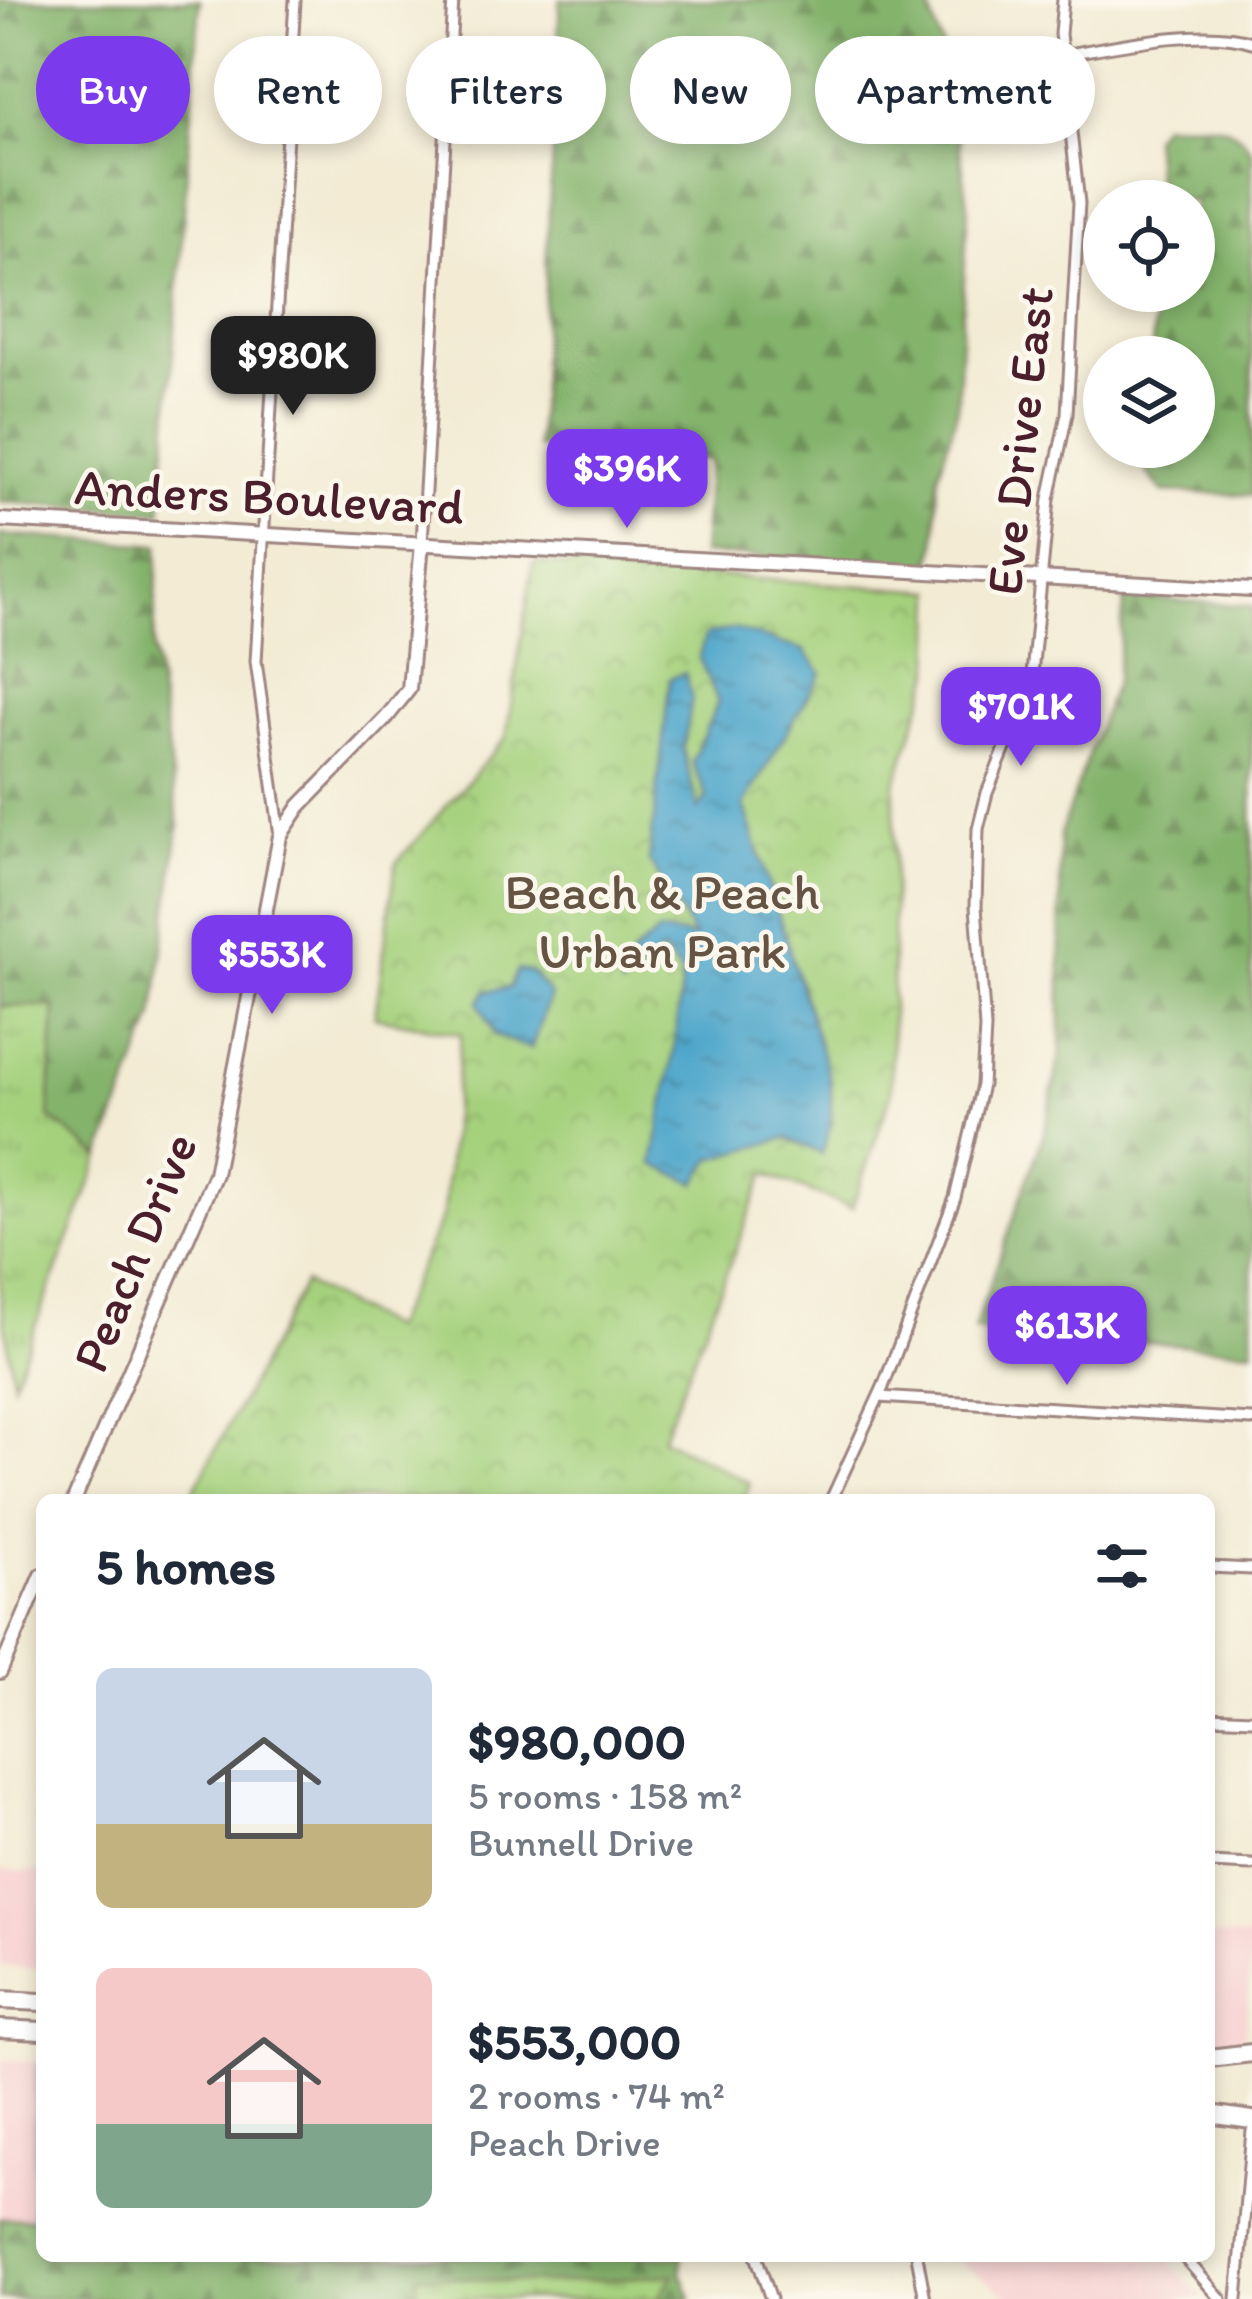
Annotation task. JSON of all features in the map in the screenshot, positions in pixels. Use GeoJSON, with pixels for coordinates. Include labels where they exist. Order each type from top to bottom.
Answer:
{"type":"FeatureCollection","features":[{"type":"Feature","properties":{"kind":"highway"},"geometry":{"type":"LineString","coordinates":[[0,2000],[36,2002]]}},
{"type":"Feature","properties":{"kind":"highway"},"geometry":{"type":"LineString","coordinates":[[0,2029],[36,2031]]}},
{"type":"Feature","properties":{"kind":"highway"},"geometry":{"type":"LineString","coordinates":[[1215,2057],[1252,2054]]}},
{"type":"Feature","properties":{"kind":"highway"},"geometry":{"type":"LineString","coordinates":[[1215,2115],[1252,2120]]}},
{"type":"Feature","properties":{"kind":"street"},"geometry":{"type":"LineString","coordinates":[[280,836],[257,686],[295,0]]}},
{"type":"Feature","properties":{"kind":"street","name":"Peach Drive"},"geometry":{"type":"LineString","coordinates":[[77,1494],[215,1174],[280,836],[300,806],[409,689],[422,543],[453,0]]}},
{"type":"Feature","properties":{"kind":"street","name":"Eve Drive East"},"geometry":{"type":"LineString","coordinates":[[1061,36],[1063,0]]}},
{"type":"Feature","properties":{"kind":"street"},"geometry":{"type":"LineString","coordinates":[[1095,51],[1193,37],[1252,42]]}},
{"type":"Feature","properties":{"kind":"street","name":"Eve Drive East"},"geometry":{"type":"LineString","coordinates":[[834,1494],[879,1397],[955,1198],[977,1115],[985,1054],[976,906],[978,829],[1031,684],[1049,499],[1067,414],[1078,203],[1072,144]]}},
{"type":"Feature","properties":{"kind":"street","name":"Anders Boulevard"},"geometry":{"type":"LineString","coordinates":[[0,520],[1252,590]]}},
{"type":"Feature","properties":{"kind":"street"},"geometry":{"type":"LineString","coordinates":[[879,1397],[1252,1420]]}},
{"type":"Feature","properties":{"kind":"street"},"geometry":{"type":"LineString","coordinates":[[1215,1567],[1252,1569]]}},
{"type":"Feature","properties":{"kind":"street"},"geometry":{"type":"LineString","coordinates":[[0,1672],[36,1589]]}},
{"type":"Feature","properties":{"kind":"street"},"geometry":{"type":"LineString","coordinates":[[1215,1717],[1252,1719]]}},
{"type":"Feature","properties":{"kind":"street"},"geometry":{"type":"LineString","coordinates":[[1215,1863],[1252,1865]]}},
{"type":"Feature","properties":{"kind":"street"},"geometry":{"type":"LineString","coordinates":[[1237,2299],[1252,2131]]}},
{"type":"Feature","properties":{"kind":"street"},"geometry":{"type":"LineString","coordinates":[[758,2262],[771,2299]]}},
{"type":"Feature","properties":{"kind":"street"},"geometry":{"type":"LineString","coordinates":[[918,2262],[925,2299]]}},
{"type":"Feature","properties":{"kind":"street"},"geometry":{"type":"LineString","coordinates":[[1188,2262],[1221,2299]]}},
{"type":"Feature","properties":{"kind":"shaded area"},"geometry":{"type":"Polygon","coordinates":[[[0,1870],[36,1872],[36,1969],[0,1966],[0,1870]]]}},
{"type":"Feature","properties":{"kind":"shaded area"},"geometry":{"type":"Polygon","coordinates":[[[1215,1935],[1252,1938],[1245,2035],[1237,2042],[1215,2041],[1215,1935]]]}},
{"type":"Feature","properties":{"kind":"shaded area"},"geometry":{"type":"Polygon","coordinates":[[[0,2060],[35,2062],[30,2219],[0,2218],[0,2060]]]}},
{"type":"Feature","properties":{"kind":"shaded area"},"geometry":{"type":"Polygon","coordinates":[[[35,2062],[36,2219],[30,2219],[35,2062]]]}},
{"type":"Feature","properties":{"kind":"shaded area"},"geometry":{"type":"Polygon","coordinates":[[[961,2262],[1171,2262],[1203,2299],[1013,2299],[961,2262]]]}},
{"type":"Feature","properties":{"kind":"green space"},"geometry":{"type":"Polygon","coordinates":[[[0,0],[200,0],[190,131],[190,36],[36,36],[36,144],[189,144],[161,512],[0,502],[0,0]]]}},
{"type":"Feature","properties":{"kind":"green space"},"geometry":{"type":"Polygon","coordinates":[[[560,0],[926,0],[939,36],[815,36],[815,144],[959,144],[968,205],[957,411],[938,476],[931,566],[702,554],[709,459],[537,447],[553,144],[606,144],[606,36],[558,36],[560,0]]]}},
{"type":"Feature","properties":{"kind":"green space"},"geometry":{"type":"Polygon","coordinates":[[[1161,124],[1214,125],[1236,133],[1252,153],[1252,495],[1163,492],[1146,471],[1215,468],[1215,336],[1153,336],[1154,312],[1215,312],[1215,180],[1156,180],[1152,137],[1161,124]]]}},
{"type":"Feature","properties":{"kind":"green space"},"geometry":{"type":"Polygon","coordinates":[[[0,535],[159,545],[153,648],[179,827],[154,1017],[101,1157],[49,1117],[55,1006],[0,1006],[0,535]]]}},
{"type":"Feature","properties":{"kind":"green space","name":"Beach & Peach Urban Park"},"geometry":{"type":"Polygon","coordinates":[[[533,563],[934,591],[932,673],[895,785],[891,1094],[852,1208],[765,1174],[662,1438],[750,1483],[746,1494],[192,1494],[304,1283],[391,1329],[443,1215],[461,1034],[375,1017],[396,863],[506,738],[533,563]]]}},
{"type":"Feature","properties":{"kind":"green space"},"geometry":{"type":"Polygon","coordinates":[[[1125,597],[1252,606],[1252,1350],[974,1330],[1045,1130],[1061,1049],[1060,834],[1116,679],[1125,597]]]}},
{"type":"Feature","properties":{"kind":"green space"},"geometry":{"type":"Polygon","coordinates":[[[55,1005],[49,1117],[101,1157],[13,1383],[0,1292],[0,1006],[55,1005]]]}},
{"type":"Feature","properties":{"kind":"green space"},"geometry":{"type":"Polygon","coordinates":[[[0,2218],[36,2219],[36,2262],[682,2262],[691,2299],[0,2299],[0,2218]]]}},
{"type":"Feature","properties":{"kind":"green space"},"geometry":{"type":"Polygon","coordinates":[[[417,2275],[541,2283],[674,2275],[657,2299],[418,2299],[417,2275]]]}},
{"type":"Feature","properties":{"kind":"water"},"geometry":{"type":"Polygon","coordinates":[[[734,629],[804,650],[822,673],[744,805],[831,1083],[831,1124],[822,1154],[787,1138],[712,1159],[696,1183],[653,1164],[674,1051],[682,975],[663,951],[620,988],[633,954],[659,932],[694,937],[649,861],[670,678],[685,673],[692,700],[683,749],[698,809],[707,797],[692,762],[718,702],[699,658],[705,635],[734,629]]]}},
{"type":"Feature","properties":{"kind":"water"},"geometry":{"type":"Polygon","coordinates":[[[517,970],[531,972],[550,995],[531,1049],[495,1035],[479,1003],[486,991],[509,988],[517,970]]]}}]}
